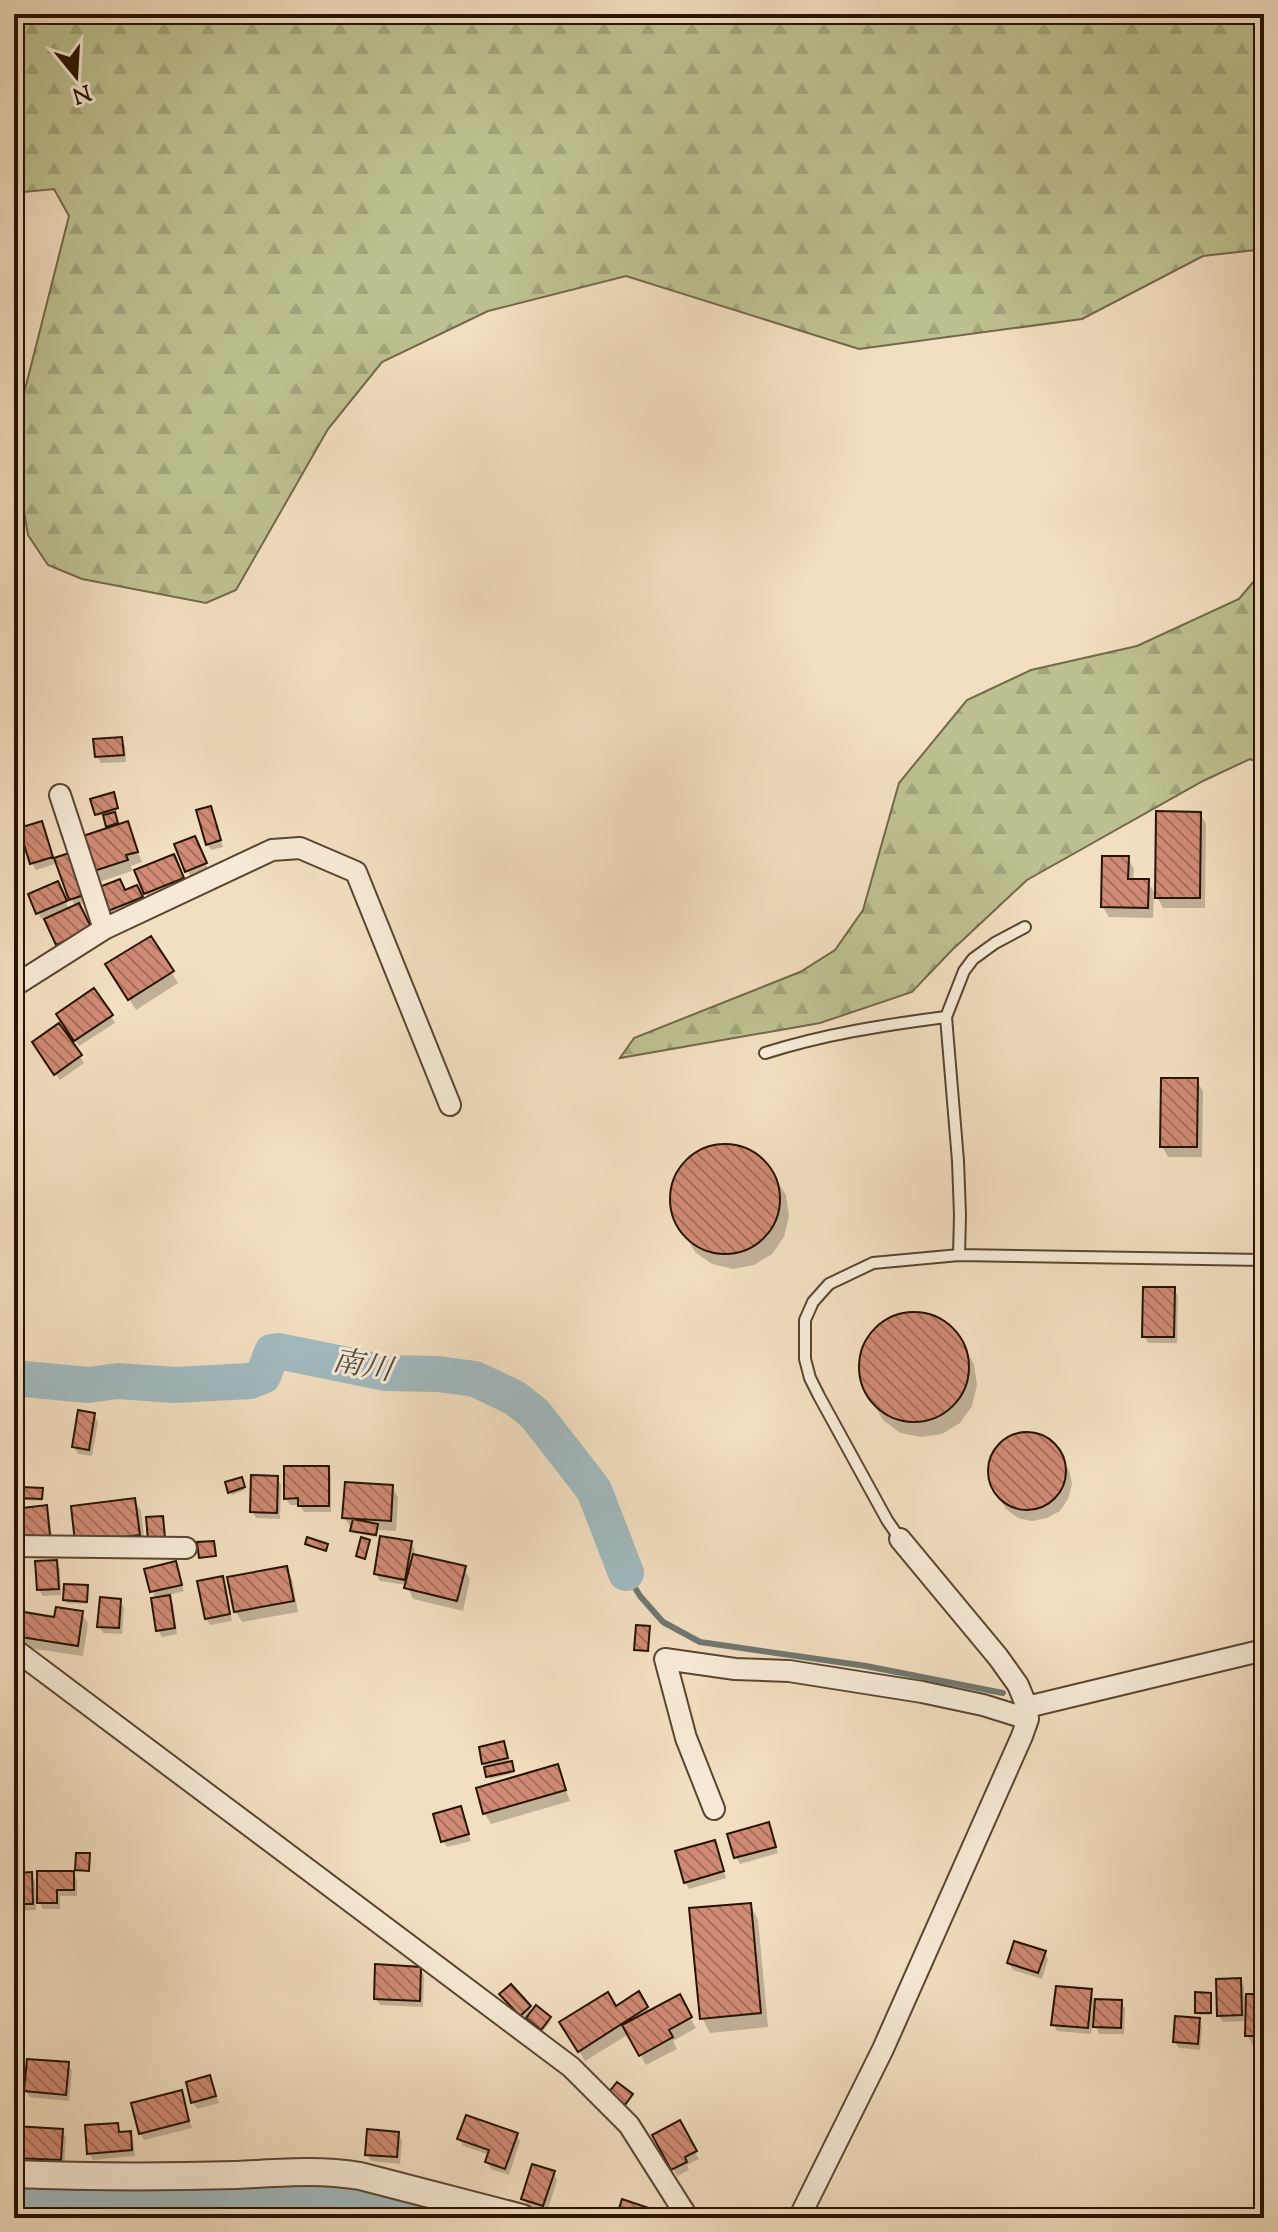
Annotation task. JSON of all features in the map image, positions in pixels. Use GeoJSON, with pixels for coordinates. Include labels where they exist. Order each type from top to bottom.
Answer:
{"type":"FeatureCollection","features":[{"type":"Feature","properties":{"kind":"street"},"geometry":{"type":"LineString","coordinates":[[60,795],[104,929]]}},
{"type":"Feature","properties":{"kind":"street"},"geometry":{"type":"LineString","coordinates":[[14,986],[104,929],[272,850],[300,848],[356,872],[450,1105]]}},
{"type":"Feature","properties":{"kind":"street"},"geometry":{"type":"LineString","coordinates":[[799,2218],[883,2049],[1022,1736],[1027,1713],[1009,1670],[900,1539]]}},
{"type":"Feature","properties":{"kind":"street"},"geometry":{"type":"LineString","coordinates":[[14,1546],[186,1548]]}},
{"type":"Feature","properties":{"kind":"street"},"geometry":{"type":"LineString","coordinates":[[14,1649],[571,2067],[629,2125],[688,2218]]}},
{"type":"Feature","properties":{"kind":"street"},"geometry":{"type":"LineString","coordinates":[[714,1809],[686,1738],[665,1659],[735,1669],[789,1671],[922,1692],[1027,1713],[1264,1650]]}},
{"type":"Feature","properties":{"kind":"street"},"geometry":{"type":"LineString","coordinates":[[14,2174],[136,2176],[239,2175],[300,2170],[333,2172],[360,2176],[522,2218]]}},
{"type":"Feature","properties":{"kind":"lane"},"geometry":{"type":"LineString","coordinates":[[959,1255],[958,1161],[946,1017],[964,971],[973,959],[1025,927]]}},
{"type":"Feature","properties":{"kind":"lane"},"geometry":{"type":"LineString","coordinates":[[765,1053],[811,1038],[870,1026],[946,1017]]}},
{"type":"Feature","properties":{"kind":"lane"},"geometry":{"type":"LineString","coordinates":[[900,1539],[810,1378],[803,1340],[805,1320],[813,1302],[829,1284],[873,1263],[959,1255],[1264,1260]]}},
{"type":"Feature","properties":{"kind":"green space"},"geometry":{"type":"Polygon","coordinates":[[[14,14],[1264,14],[1264,249],[1203,256],[1082,319],[859,349],[626,276],[488,311],[382,362],[328,429],[236,590],[206,603],[82,579],[48,565],[28,535],[14,455],[18,417],[69,216],[54,189],[14,193],[14,14]]]}},
{"type":"Feature","properties":{"kind":"green space"},"geometry":{"type":"Polygon","coordinates":[[[1264,569],[1264,765],[1250,759],[1203,781],[1027,880],[912,992],[820,1023],[620,1058],[634,1038],[800,972],[835,950],[863,910],[899,783],[967,700],[1031,670],[1137,646],[1239,599],[1264,569]]]}},
{"type":"Feature","properties":{"kind":"building"},"geometry":{"type":"Polygon","coordinates":[[[122,737],[124,755],[95,757],[93,739],[122,737]]]}},
{"type":"Feature","properties":{"kind":"building"},"geometry":{"type":"Polygon","coordinates":[[[114,792],[118,808],[95,815],[90,799],[114,792]]]}},
{"type":"Feature","properties":{"kind":"building"},"geometry":{"type":"Polygon","coordinates":[[[211,806],[221,840],[206,845],[196,810],[211,806]]]}},
{"type":"Feature","properties":{"kind":"building"},"geometry":{"type":"Polygon","coordinates":[[[1156,811],[1201,812],[1200,898],[1155,898],[1156,811]]]}},
{"type":"Feature","properties":{"kind":"building"},"geometry":{"type":"Polygon","coordinates":[[[115,812],[118,823],[106,827],[103,815],[115,812]]]}},
{"type":"Feature","properties":{"kind":"building"},"geometry":{"type":"Polygon","coordinates":[[[42,821],[53,857],[30,864],[19,828],[42,821]]]}},
{"type":"Feature","properties":{"kind":"building"},"geometry":{"type":"Polygon","coordinates":[[[128,821],[138,852],[126,855],[128,860],[88,873],[77,838],[128,821]]]}},
{"type":"Feature","properties":{"kind":"building"},"geometry":{"type":"Polygon","coordinates":[[[195,836],[207,863],[185,872],[174,844],[195,836]]]}},
{"type":"Feature","properties":{"kind":"building"},"geometry":{"type":"Polygon","coordinates":[[[69,853],[84,895],[69,900],[54,858],[69,853]]]}},
{"type":"Feature","properties":{"kind":"building"},"geometry":{"type":"Polygon","coordinates":[[[174,854],[184,878],[144,894],[134,870],[174,854]]]}},
{"type":"Feature","properties":{"kind":"building"},"geometry":{"type":"Polygon","coordinates":[[[1102,856],[1129,856],[1128,879],[1149,879],[1148,908],[1101,907],[1102,856]]]}},
{"type":"Feature","properties":{"kind":"building"},"geometry":{"type":"Polygon","coordinates":[[[120,879],[125,890],[137,885],[143,897],[103,913],[94,889],[120,879]]]}},
{"type":"Feature","properties":{"kind":"building"},"geometry":{"type":"Polygon","coordinates":[[[58,881],[67,901],[36,914],[28,894],[58,881]]]}},
{"type":"Feature","properties":{"kind":"building"},"geometry":{"type":"Polygon","coordinates":[[[79,903],[92,929],[56,945],[44,919],[79,903]]]}},
{"type":"Feature","properties":{"kind":"building"},"geometry":{"type":"Polygon","coordinates":[[[151,936],[174,971],[128,1000],[105,964],[151,936]]]}},
{"type":"Feature","properties":{"kind":"building"},"geometry":{"type":"Polygon","coordinates":[[[94,988],[113,1015],[74,1041],[56,1014],[94,988]]]}},
{"type":"Feature","properties":{"kind":"building"},"geometry":{"type":"Polygon","coordinates":[[[59,1023],[82,1055],[54,1075],[32,1042],[59,1023]]]}},
{"type":"Feature","properties":{"kind":"building"},"geometry":{"type":"Polygon","coordinates":[[[1161,1078],[1198,1078],[1197,1147],[1160,1147],[1161,1078]]]}},
{"type":"Feature","properties":{"kind":"building"},"geometry":{"type":"Polygon","coordinates":[[[725,1144],[746,1148],[764,1160],[776,1178],[780,1199],[776,1220],[764,1238],[746,1250],[725,1254],[704,1250],[686,1238],[674,1220],[670,1199],[674,1178],[686,1160],[704,1148],[725,1144]]]}},
{"type":"Feature","properties":{"kind":"building"},"geometry":{"type":"Polygon","coordinates":[[[1143,1287],[1175,1287],[1174,1337],[1142,1337],[1143,1287]]]}},
{"type":"Feature","properties":{"kind":"building"},"geometry":{"type":"Polygon","coordinates":[[[914,1312],[935,1316],[953,1328],[965,1346],[969,1367],[965,1388],[953,1406],[935,1418],[914,1422],[893,1418],[875,1406],[863,1388],[859,1367],[863,1346],[875,1328],[893,1316],[914,1312]]]}},
{"type":"Feature","properties":{"kind":"building"},"geometry":{"type":"Polygon","coordinates":[[[78,1410],[95,1413],[89,1450],[72,1447],[78,1410]]]}},
{"type":"Feature","properties":{"kind":"building"},"geometry":{"type":"Polygon","coordinates":[[[1019,1432],[1035,1432],[1049,1438],[1060,1449],[1066,1471],[1060,1493],[1049,1504],[1035,1510],[1019,1510],[1005,1504],[994,1493],[988,1479],[988,1463],[994,1449],[1005,1438],[1019,1432]]]}},
{"type":"Feature","properties":{"kind":"building"},"geometry":{"type":"Polygon","coordinates":[[[284,1466],[329,1466],[329,1506],[298,1506],[298,1498],[284,1499],[284,1466]]]}},
{"type":"Feature","properties":{"kind":"building"},"geometry":{"type":"Polygon","coordinates":[[[251,1475],[278,1476],[277,1513],[250,1512],[251,1475]]]}},
{"type":"Feature","properties":{"kind":"building"},"geometry":{"type":"Polygon","coordinates":[[[242,1477],[245,1487],[228,1493],[225,1482],[242,1477]]]}},
{"type":"Feature","properties":{"kind":"building"},"geometry":{"type":"Polygon","coordinates":[[[345,1482],[393,1485],[391,1521],[342,1518],[345,1482]]]}},
{"type":"Feature","properties":{"kind":"building"},"geometry":{"type":"Polygon","coordinates":[[[20,1487],[43,1488],[42,1499],[19,1498],[20,1487]]]}},
{"type":"Feature","properties":{"kind":"building"},"geometry":{"type":"Polygon","coordinates":[[[135,1498],[140,1535],[75,1542],[71,1506],[135,1498]]]}},
{"type":"Feature","properties":{"kind":"building"},"geometry":{"type":"Polygon","coordinates":[[[47,1505],[50,1536],[15,1541],[14,1509],[47,1505]]]}},
{"type":"Feature","properties":{"kind":"building"},"geometry":{"type":"Polygon","coordinates":[[[163,1516],[165,1538],[148,1540],[146,1517],[163,1516]]]}},
{"type":"Feature","properties":{"kind":"building"},"geometry":{"type":"Polygon","coordinates":[[[353,1519],[378,1524],[376,1535],[350,1531],[353,1519]]]}},
{"type":"Feature","properties":{"kind":"building"},"geometry":{"type":"Polygon","coordinates":[[[380,1536],[412,1541],[405,1580],[374,1574],[380,1536]]]}},
{"type":"Feature","properties":{"kind":"building"},"geometry":{"type":"Polygon","coordinates":[[[307,1537],[328,1544],[326,1551],[305,1544],[307,1537]]]}},
{"type":"Feature","properties":{"kind":"building"},"geometry":{"type":"Polygon","coordinates":[[[361,1537],[370,1540],[365,1559],[356,1556],[361,1537]]]}},
{"type":"Feature","properties":{"kind":"building"},"geometry":{"type":"Polygon","coordinates":[[[214,1541],[216,1556],[199,1558],[197,1542],[214,1541]]]}},
{"type":"Feature","properties":{"kind":"building"},"geometry":{"type":"Polygon","coordinates":[[[413,1554],[466,1566],[457,1601],[404,1588],[413,1554]]]}},
{"type":"Feature","properties":{"kind":"building"},"geometry":{"type":"Polygon","coordinates":[[[57,1560],[59,1589],[37,1590],[35,1561],[57,1560]]]}},
{"type":"Feature","properties":{"kind":"building"},"geometry":{"type":"Polygon","coordinates":[[[176,1561],[182,1585],[150,1592],[144,1569],[176,1561]]]}},
{"type":"Feature","properties":{"kind":"building"},"geometry":{"type":"Polygon","coordinates":[[[287,1566],[294,1601],[234,1612],[227,1577],[287,1566]]]}},
{"type":"Feature","properties":{"kind":"building"},"geometry":{"type":"Polygon","coordinates":[[[14,1569],[18,1569],[15,1609],[14,1609],[14,1569]]]}},
{"type":"Feature","properties":{"kind":"building"},"geometry":{"type":"Polygon","coordinates":[[[223,1576],[230,1614],[205,1619],[197,1581],[223,1576]]]}},
{"type":"Feature","properties":{"kind":"building"},"geometry":{"type":"Polygon","coordinates":[[[64,1584],[88,1585],[87,1602],[63,1600],[64,1584]]]}},
{"type":"Feature","properties":{"kind":"building"},"geometry":{"type":"Polygon","coordinates":[[[170,1595],[175,1628],[156,1631],[151,1598],[170,1595]]]}},
{"type":"Feature","properties":{"kind":"building"},"geometry":{"type":"Polygon","coordinates":[[[100,1597],[121,1599],[119,1628],[97,1627],[100,1597]]]}},
{"type":"Feature","properties":{"kind":"building"},"geometry":{"type":"Polygon","coordinates":[[[56,1607],[83,1611],[78,1646],[14,1636],[18,1611],[54,1617],[56,1607]]]}},
{"type":"Feature","properties":{"kind":"building"},"geometry":{"type":"Polygon","coordinates":[[[636,1625],[650,1626],[648,1651],[634,1650],[636,1625]]]}},
{"type":"Feature","properties":{"kind":"building"},"geometry":{"type":"Polygon","coordinates":[[[504,1741],[508,1758],[482,1764],[479,1747],[504,1741]]]}},
{"type":"Feature","properties":{"kind":"building"},"geometry":{"type":"Polygon","coordinates":[[[512,1761],[514,1771],[486,1777],[484,1767],[512,1761]]]}},
{"type":"Feature","properties":{"kind":"building"},"geometry":{"type":"Polygon","coordinates":[[[558,1764],[566,1790],[483,1814],[476,1788],[558,1764]]]}},
{"type":"Feature","properties":{"kind":"building"},"geometry":{"type":"Polygon","coordinates":[[[461,1806],[469,1834],[441,1842],[433,1814],[461,1806]]]}},
{"type":"Feature","properties":{"kind":"building"},"geometry":{"type":"Polygon","coordinates":[[[769,1822],[776,1847],[734,1858],[727,1834],[769,1822]]]}},
{"type":"Feature","properties":{"kind":"building"},"geometry":{"type":"Polygon","coordinates":[[[715,1840],[724,1871],[684,1883],[675,1851],[715,1840]]]}},
{"type":"Feature","properties":{"kind":"building"},"geometry":{"type":"Polygon","coordinates":[[[76,1853],[90,1853],[89,1871],[75,1870],[76,1853]]]}},
{"type":"Feature","properties":{"kind":"building"},"geometry":{"type":"Polygon","coordinates":[[[37,1871],[74,1871],[74,1890],[57,1890],[57,1903],[37,1903],[37,1871]]]}},
{"type":"Feature","properties":{"kind":"building"},"geometry":{"type":"Polygon","coordinates":[[[32,1872],[33,1904],[14,1904],[14,1873],[32,1872]]]}},
{"type":"Feature","properties":{"kind":"building"},"geometry":{"type":"Polygon","coordinates":[[[751,1903],[761,2013],[700,2019],[689,1908],[751,1903]]]}},
{"type":"Feature","properties":{"kind":"building"},"geometry":{"type":"Polygon","coordinates":[[[1014,1941],[1046,1951],[1038,1973],[1007,1963],[1014,1941]]]}},
{"type":"Feature","properties":{"kind":"building"},"geometry":{"type":"Polygon","coordinates":[[[375,1964],[421,1967],[420,2001],[374,1999],[375,1964]]]}},
{"type":"Feature","properties":{"kind":"building"},"geometry":{"type":"Polygon","coordinates":[[[1241,1978],[1242,2015],[1217,2016],[1216,1979],[1241,1978]]]}},
{"type":"Feature","properties":{"kind":"building"},"geometry":{"type":"Polygon","coordinates":[[[511,1984],[531,2006],[520,2016],[499,1994],[511,1984]]]}},
{"type":"Feature","properties":{"kind":"building"},"geometry":{"type":"Polygon","coordinates":[[[1056,1986],[1092,1989],[1088,2028],[1051,2025],[1056,1986]]]}},
{"type":"Feature","properties":{"kind":"building"},"geometry":{"type":"Polygon","coordinates":[[[639,1991],[648,2007],[578,2052],[559,2022],[608,1992],[616,2006],[639,1991]]]}},
{"type":"Feature","properties":{"kind":"building"},"geometry":{"type":"Polygon","coordinates":[[[1195,1992],[1211,1993],[1211,2013],[1195,2013],[1195,1992]]]}},
{"type":"Feature","properties":{"kind":"building"},"geometry":{"type":"Polygon","coordinates":[[[680,1994],[692,2017],[669,2030],[673,2037],[639,2056],[622,2025],[680,1994]]]}},
{"type":"Feature","properties":{"kind":"building"},"geometry":{"type":"Polygon","coordinates":[[[1246,1994],[1264,1994],[1264,2036],[1245,2036],[1246,1994]]]}},
{"type":"Feature","properties":{"kind":"building"},"geometry":{"type":"Polygon","coordinates":[[[1095,1999],[1122,2000],[1121,2028],[1093,2027],[1095,1999]]]}},
{"type":"Feature","properties":{"kind":"building"},"geometry":{"type":"Polygon","coordinates":[[[536,2005],[551,2017],[541,2030],[526,2018],[536,2005]]]}},
{"type":"Feature","properties":{"kind":"building"},"geometry":{"type":"Polygon","coordinates":[[[1175,2016],[1200,2018],[1198,2044],[1173,2042],[1175,2016]]]}},
{"type":"Feature","properties":{"kind":"building"},"geometry":{"type":"Polygon","coordinates":[[[27,2059],[69,2062],[66,2095],[24,2091],[27,2059]]]}},
{"type":"Feature","properties":{"kind":"building"},"geometry":{"type":"Polygon","coordinates":[[[210,2075],[216,2096],[191,2103],[186,2082],[210,2075]]]}},
{"type":"Feature","properties":{"kind":"building"},"geometry":{"type":"Polygon","coordinates":[[[617,2082],[633,2094],[625,2105],[609,2092],[617,2082]]]}},
{"type":"Feature","properties":{"kind":"building"},"geometry":{"type":"Polygon","coordinates":[[[182,2090],[189,2121],[139,2134],[131,2103],[182,2090]]]}},
{"type":"Feature","properties":{"kind":"building"},"geometry":{"type":"Polygon","coordinates":[[[466,2115],[518,2133],[505,2169],[485,2162],[489,2150],[457,2139],[466,2115]]]}},
{"type":"Feature","properties":{"kind":"building"},"geometry":{"type":"Polygon","coordinates":[[[680,2120],[697,2151],[685,2157],[687,2162],[671,2170],[652,2135],[680,2120]]]}},
{"type":"Feature","properties":{"kind":"building"},"geometry":{"type":"Polygon","coordinates":[[[118,2123],[119,2132],[131,2131],[132,2150],[87,2154],[85,2125],[118,2123]]]}},
{"type":"Feature","properties":{"kind":"building"},"geometry":{"type":"Polygon","coordinates":[[[14,2126],[63,2129],[61,2160],[14,2158],[14,2126]]]}},
{"type":"Feature","properties":{"kind":"building"},"geometry":{"type":"Polygon","coordinates":[[[367,2129],[399,2132],[397,2157],[365,2155],[367,2129]]]}},
{"type":"Feature","properties":{"kind":"building"},"geometry":{"type":"Polygon","coordinates":[[[532,2164],[555,2171],[543,2206],[521,2199],[532,2164]]]}},
{"type":"Feature","properties":{"kind":"building"},"geometry":{"type":"Polygon","coordinates":[[[622,2199],[658,2211],[655,2218],[616,2218],[622,2199]]]}},
{"type":"Feature","properties":{"kind":"waterway","name":"南川"},"geometry":{"type":"LineString","coordinates":[[14,1378],[88,1385],[118,1381],[175,1385],[250,1381],[263,1376],[272,1352],[278,1351],[386,1373],[438,1374],[475,1379],[515,1398],[535,1414],[594,1490],[626,1573]]}},
{"type":"Feature","properties":{"kind":"waterway"},"geometry":{"type":"LineString","coordinates":[[626,1573],[640,1596],[663,1622],[700,1642],[866,1666],[1003,1693]]}},
{"type":"Feature","properties":{"kind":"waterway"},"geometry":{"type":"LineString","coordinates":[[14,2194],[232,2194],[286,2191],[319,2194],[432,2218]]}}]}
